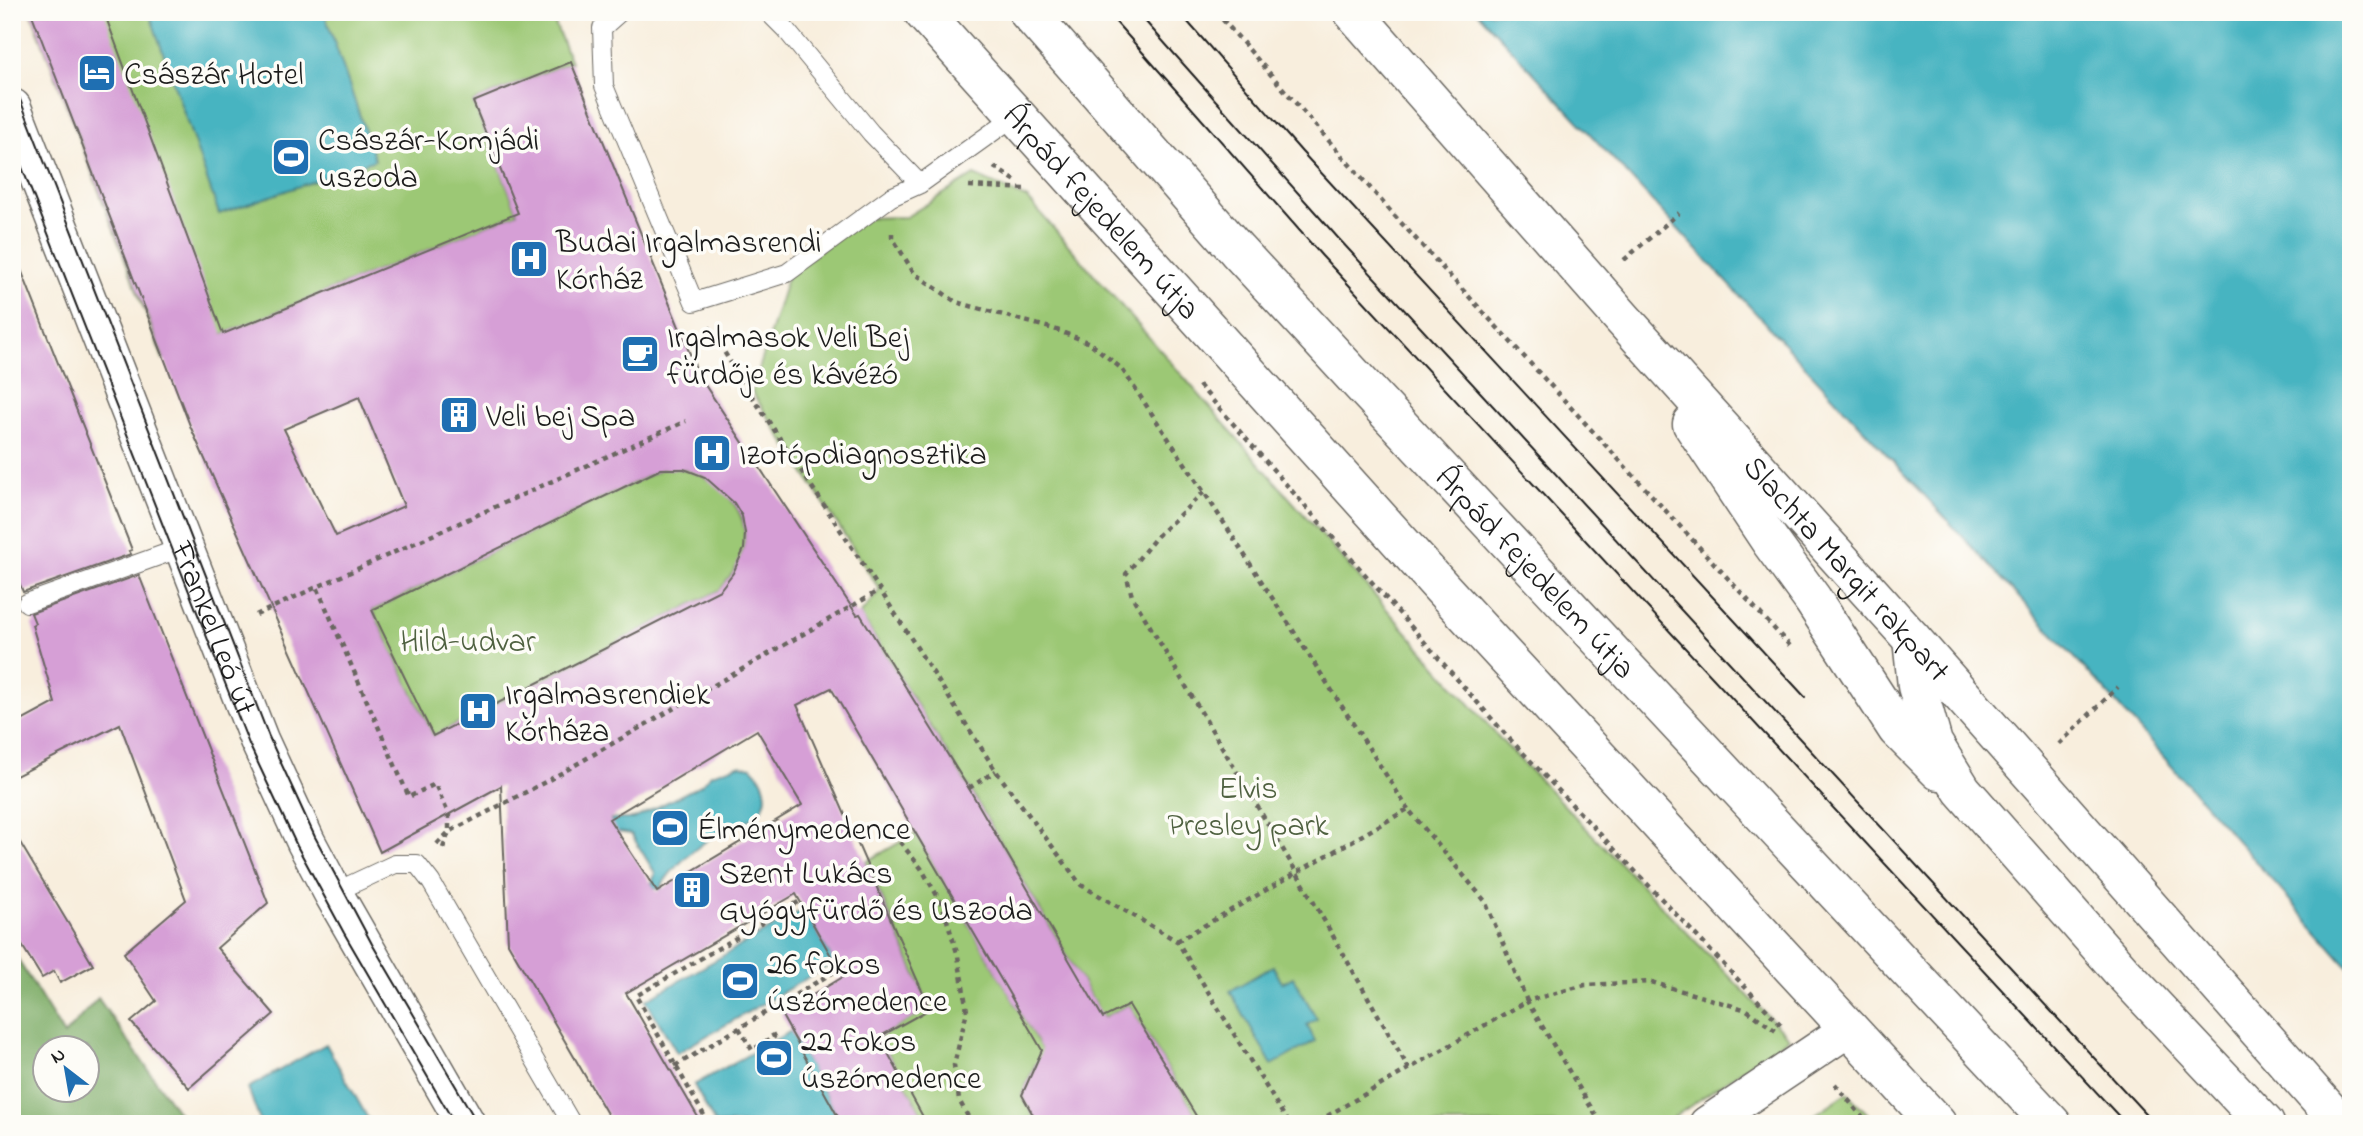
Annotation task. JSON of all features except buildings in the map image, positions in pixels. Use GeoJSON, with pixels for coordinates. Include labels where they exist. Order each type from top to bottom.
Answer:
{"type":"FeatureCollection","features":[{"type":"Feature","properties":{"kind":"main road","name":"Árpád fejedelem útja"},"geometry":{"type":"LineString","coordinates":[[923,12],[1441,587],[1937,1124]]}},
{"type":"Feature","properties":{"kind":"main road","name":"Árpád fejedelem útja"},"geometry":{"type":"LineString","coordinates":[[1028,12],[1294,312],[2052,1124]]}},
{"type":"Feature","properties":{"kind":"main road","name":"Slachta Margit rakpart"},"geometry":{"type":"LineString","coordinates":[[1353,12],[1622,318],[1912,639],[2341,1124]]}},
{"type":"Feature","properties":{"kind":"main road","name":"Frankel Leó út"},"geometry":{"type":"LineString","coordinates":[[12,108],[259,740],[306,842],[333,893],[466,1124]]}},
{"type":"Feature","properties":{"kind":"main road"},"geometry":{"type":"LineString","coordinates":[[1622,318],[1897,729],[1933,766],[1962,790],[2123,973],[2265,1124]]}},
{"type":"Feature","properties":{"kind":"main road"},"geometry":{"type":"LineString","coordinates":[[1912,639],[1917,686],[1933,743],[1962,790]]}},
{"type":"Feature","properties":{"kind":"main road"},"geometry":{"type":"LineString","coordinates":[[1891,1074],[1922,1124]]}},
{"type":"Feature","properties":{"kind":"street"},"geometry":{"type":"LineString","coordinates":[[1707,1124],[1850,1028]]}},
{"type":"Feature","properties":{"kind":"lane"},"geometry":{"type":"LineString","coordinates":[[620,12],[602,28],[604,86],[694,302],[787,273],[891,197],[920,184],[1015,116]]}},
{"type":"Feature","properties":{"kind":"lane"},"geometry":{"type":"LineString","coordinates":[[768,12],[871,133],[920,184]]}},
{"type":"Feature","properties":{"kind":"lane"},"geometry":{"type":"LineString","coordinates":[[27,603],[184,547]]}},
{"type":"Feature","properties":{"kind":"lane"},"geometry":{"type":"LineString","coordinates":[[333,893],[395,863],[417,864],[431,882],[572,1124]]}},
{"type":"Feature","properties":{"kind":"path"},"geometry":{"type":"LineString","coordinates":[[1216,12],[1393,214],[1791,647]]}},
{"type":"Feature","properties":{"kind":"path"},"geometry":{"type":"LineString","coordinates":[[891,197],[892,236],[914,273],[956,302],[1090,343],[1122,369],[1408,809],[1485,901],[1527,1001],[1601,1124]]}},
{"type":"Feature","properties":{"kind":"path"},"geometry":{"type":"LineString","coordinates":[[1621,263],[1679,213]]}},
{"type":"Feature","properties":{"kind":"path"},"geometry":{"type":"LineString","coordinates":[[694,302],[742,381],[996,771],[1081,885],[1177,941],[1289,1124]]}},
{"type":"Feature","properties":{"kind":"path"},"geometry":{"type":"LineString","coordinates":[[1193,378],[1506,735],[1810,1055],[1868,1124]]}},
{"type":"Feature","properties":{"kind":"path"},"geometry":{"type":"LineString","coordinates":[[256,615],[686,421]]}},
{"type":"Feature","properties":{"kind":"path"},"geometry":{"type":"LineString","coordinates":[[1204,492],[1157,536],[1126,574],[1132,596],[1297,873],[1409,1069]]}},
{"type":"Feature","properties":{"kind":"path"},"geometry":{"type":"LineString","coordinates":[[317,587],[410,797],[435,784],[449,815],[449,832],[431,882]]}},
{"type":"Feature","properties":{"kind":"path"},"geometry":{"type":"LineString","coordinates":[[449,832],[549,780],[880,590]]}},
{"type":"Feature","properties":{"kind":"path"},"geometry":{"type":"LineString","coordinates":[[2058,744],[2118,687]]}},
{"type":"Feature","properties":{"kind":"path"},"geometry":{"type":"LineString","coordinates":[[969,788],[996,771]]}},
{"type":"Feature","properties":{"kind":"path"},"geometry":{"type":"LineString","coordinates":[[1177,941],[1408,809]]}},
{"type":"Feature","properties":{"kind":"path"},"geometry":{"type":"LineString","coordinates":[[900,842],[921,868],[942,904],[958,956],[967,1011],[954,1065],[959,1100],[972,1124]]}},
{"type":"Feature","properties":{"kind":"path"},"geometry":{"type":"LineString","coordinates":[[709,1124],[636,996],[800,901]]}},
{"type":"Feature","properties":{"kind":"path"},"geometry":{"type":"LineString","coordinates":[[675,1066],[839,969]]}},
{"type":"Feature","properties":{"kind":"path"},"geometry":{"type":"LineString","coordinates":[[1313,1124],[1527,1001],[1585,985],[1651,982],[1747,1010],[1810,1055]]}},
{"type":"Feature","properties":{"kind":"path"},"geometry":{"type":"LineString","coordinates":[[739,1028],[752,1051],[774,1037],[772,1033]]}},
{"type":"Feature","properties":{"kind":"green space","name":"Császár-Komjádi uszoda"},"geometry":{"type":"Polygon","coordinates":[[[31,12],[550,12],[571,62],[473,102],[518,213],[163,359],[31,12]]]}},
{"type":"Feature","properties":{"kind":"green space","name":"Elvis Presley park"},"geometry":{"type":"Polygon","coordinates":[[[974,175],[1028,199],[1502,741],[1789,1038],[1664,1124],[1201,1124],[1129,1005],[1103,1018],[969,788],[860,614],[880,590],[752,392],[788,275],[861,218],[906,217],[974,175]]]}},
{"type":"Feature","properties":{"kind":"green space","name":"Hild-udvar"},"geometry":{"type":"Polygon","coordinates":[[[661,469],[683,469],[708,479],[729,497],[743,521],[745,535],[742,554],[720,590],[433,736],[372,610],[661,469]]]}},
{"type":"Feature","properties":{"kind":"green space"},"geometry":{"type":"Polygon","coordinates":[[[916,833],[1047,1058],[1035,1065],[1022,1095],[1038,1124],[927,1124],[879,1037],[930,1008],[866,862],[916,833]]]}},
{"type":"Feature","properties":{"kind":"green space"},"geometry":{"type":"Polygon","coordinates":[[[12,950],[63,1034],[32,1034],[32,1104],[102,1104],[102,1034],[65,1034],[98,998],[186,1124],[12,1124],[12,950]]]}},
{"type":"Feature","properties":{"kind":"green space"},"geometry":{"type":"Polygon","coordinates":[[[1847,1093],[1878,1124],[1801,1124],[1847,1093]]]}},
{"type":"Feature","properties":{"kind":"water"},"geometry":{"type":"Polygon","coordinates":[[[149,12],[324,12],[375,160],[219,214],[149,12]]]}},
{"type":"Feature","properties":{"kind":"water"},"geometry":{"type":"Polygon","coordinates":[[[1477,12],[2351,12],[2351,970],[2101,686],[1477,12]]]}},
{"type":"Feature","properties":{"kind":"water","name":"Élménymedence"},"geometry":{"type":"Polygon","coordinates":[[[738,765],[752,767],[762,780],[766,795],[762,808],[749,820],[718,833],[694,851],[677,866],[660,889],[651,887],[655,873],[631,834],[610,831],[611,819],[634,819],[701,785],[711,774],[738,765]]]}},
{"type":"Feature","properties":{"kind":"water","name":"26 fokos úszómedence"},"geometry":{"type":"Polygon","coordinates":[[[804,909],[835,962],[677,1053],[646,1000],[804,909]]]}},
{"type":"Feature","properties":{"kind":"water"},"geometry":{"type":"Polygon","coordinates":[[[1273,966],[1282,983],[1293,977],[1317,1019],[1307,1025],[1315,1041],[1272,1065],[1230,991],[1273,966]]]}},
{"type":"Feature","properties":{"kind":"water","name":"22 fokos úszómedence"},"geometry":{"type":"Polygon","coordinates":[[[791,1031],[842,1124],[715,1124],[694,1085],[791,1031]]]}},
{"type":"Feature","properties":{"kind":"water"},"geometry":{"type":"Polygon","coordinates":[[[326,1044],[371,1124],[261,1124],[248,1088],[326,1044]]]}},
{"type":"Feature","properties":{"kind":"tram line"},"geometry":{"type":"LineString","coordinates":[[1107,12],[1322,256],[2126,1124]]}},
{"type":"Feature","properties":{"kind":"tram line"},"geometry":{"type":"LineString","coordinates":[[1137,12],[1339,239],[2155,1124]]}},
{"type":"Feature","properties":{"kind":"tram line"},"geometry":{"type":"LineString","coordinates":[[1179,12],[1302,152],[1805,697]]}},
{"type":"Feature","properties":{"kind":"tram line"},"geometry":{"type":"LineString","coordinates":[[12,79],[269,737],[315,837],[372,944],[478,1124]]}},
{"type":"Feature","properties":{"kind":"tram line"},"geometry":{"type":"LineString","coordinates":[[12,142],[249,744],[297,846],[344,933],[455,1124]]}},
{"type":"Feature","properties":{"kind":"place","name":"Császár Hotel"},"geometry":{"type":"Point","coordinates":[97,73]}},
{"type":"Feature","properties":{"kind":"place","name":"Császár-Komjádi uszoda"},"geometry":{"type":"Point","coordinates":[291,157]}},
{"type":"Feature","properties":{"kind":"place","name":"Budai Irgalmasrendi Kórház"},"geometry":{"type":"Point","coordinates":[529,259]}},
{"type":"Feature","properties":{"kind":"place","name":"Irgalmasok Veli Bej fürdője és kávézó"},"geometry":{"type":"Point","coordinates":[640,354]}},
{"type":"Feature","properties":{"kind":"place","name":"Veli bej Spa"},"geometry":{"type":"Point","coordinates":[459,415]}},
{"type":"Feature","properties":{"kind":"place","name":"Izotópdiagnosztika"},"geometry":{"type":"Point","coordinates":[712,453]}},
{"type":"Feature","properties":{"kind":"place","name":"Irgalmasrendiek Kórháza"},"geometry":{"type":"Point","coordinates":[478,711]}},
{"type":"Feature","properties":{"kind":"place","name":"Élménymedence"},"geometry":{"type":"Point","coordinates":[670,828]}},
{"type":"Feature","properties":{"kind":"place","name":"Szent Lukács Gyógyfürdő és Uszoda"},"geometry":{"type":"Point","coordinates":[692,890]}},
{"type":"Feature","properties":{"kind":"place","name":"26 fokos úszómedence"},"geometry":{"type":"Point","coordinates":[740,981]}},
{"type":"Feature","properties":{"kind":"place","name":"22 fokos úszómedence"},"geometry":{"type":"Point","coordinates":[774,1058]}}]}
